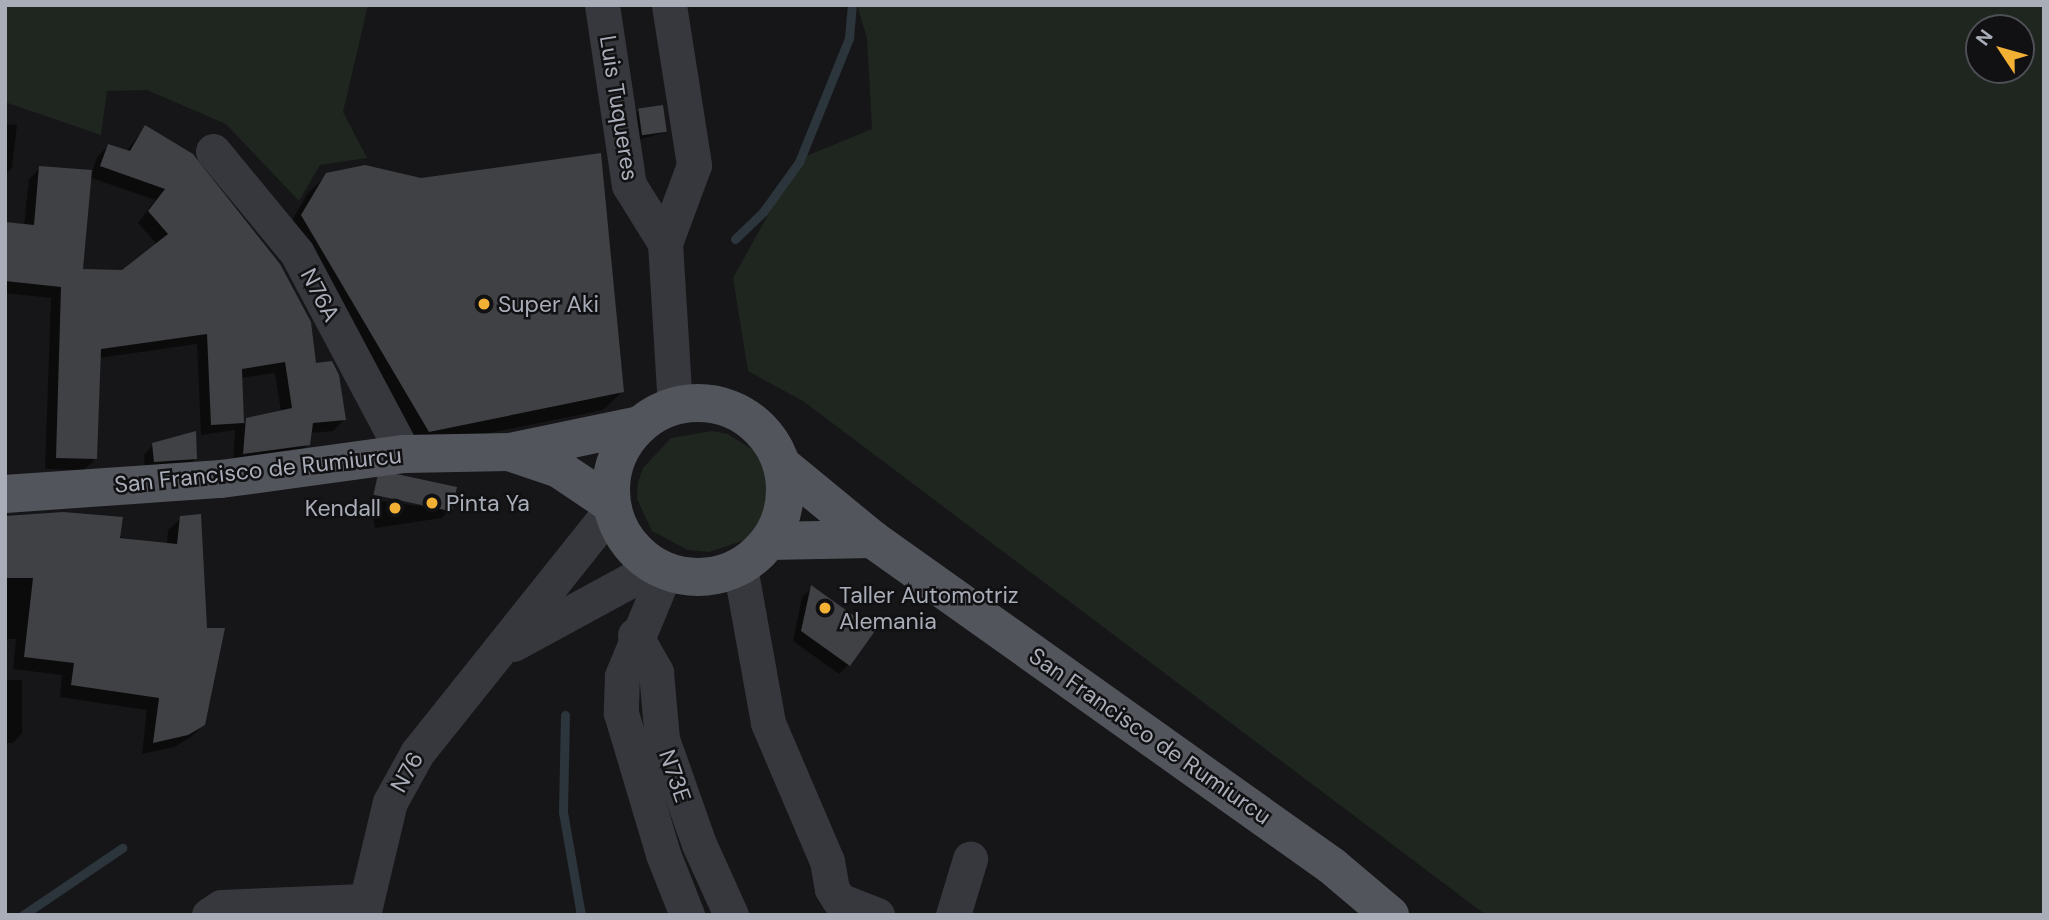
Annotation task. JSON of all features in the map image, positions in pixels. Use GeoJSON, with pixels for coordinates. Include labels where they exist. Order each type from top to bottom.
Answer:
{"type":"FeatureCollection","features":[{"type":"Feature","properties":{"kind":"main road"},"geometry":{"type":"LineString","coordinates":[[703,402],[730,408],[754,422],[771,441],[782,465],[784,504],[769,541],[740,567],[703,578],[660,569],[627,543],[612,507],[611,475],[618,457],[639,425],[675,405],[703,402]]}},
{"type":"Feature","properties":{"kind":"main road","name":"San Francisco de Rumiurcu"},"geometry":{"type":"LineString","coordinates":[[5,494],[220,479],[404,454],[510,452],[639,425]]}},
{"type":"Feature","properties":{"kind":"main road","name":"San Francisco de Rumiurcu"},"geometry":{"type":"LineString","coordinates":[[510,452],[559,469],[612,507]]}},
{"type":"Feature","properties":{"kind":"main road","name":"San Francisco de Rumiurcu"},"geometry":{"type":"LineString","coordinates":[[782,465],[872,539],[1332,866],[1390,915]]}},
{"type":"Feature","properties":{"kind":"main road"},"geometry":{"type":"LineString","coordinates":[[769,541],[872,539]]}},
{"type":"Feature","properties":{"kind":"street","name":"Luis Tuqueres"},"geometry":{"type":"LineString","coordinates":[[602,5],[629,185],[665,243]]}},
{"type":"Feature","properties":{"kind":"street"},"geometry":{"type":"LineString","coordinates":[[668,5],[694,165],[665,243],[675,405]]}},
{"type":"Feature","properties":{"kind":"street","name":"N76A"},"geometry":{"type":"LineString","coordinates":[[213,151],[297,253],[404,454]]}},
{"type":"Feature","properties":{"kind":"street","name":"N76"},"geometry":{"type":"LineString","coordinates":[[363,908],[390,802],[416,752],[498,653],[612,507]]}},
{"type":"Feature","properties":{"kind":"street"},"geometry":{"type":"LineString","coordinates":[[740,567],[768,723],[827,861],[832,889],[839,900],[877,915]]}},
{"type":"Feature","properties":{"kind":"street","name":"N76"},"geometry":{"type":"LineString","coordinates":[[498,653],[660,569]]}},
{"type":"Feature","properties":{"kind":"street","name":"N73E"},"geometry":{"type":"LineString","coordinates":[[660,569],[622,676],[621,713],[663,854],[687,915]]}},
{"type":"Feature","properties":{"kind":"street","name":"N73E"},"geometry":{"type":"LineString","coordinates":[[635,635],[656,672],[662,738],[699,844],[732,915]]}},
{"type":"Feature","properties":{"kind":"street"},"geometry":{"type":"LineString","coordinates":[[663,854],[699,844]]}},
{"type":"Feature","properties":{"kind":"street"},"geometry":{"type":"LineString","coordinates":[[953,915],[970,859]]}},
{"type":"Feature","properties":{"kind":"street"},"geometry":{"type":"LineString","coordinates":[[209,915],[221,907],[363,908]]}},
{"type":"Feature","properties":{"kind":"shaded area"},"geometry":{"type":"Polygon","coordinates":[[[5,5],[368,5],[343,112],[367,158],[320,165],[299,201],[226,124],[147,90],[107,91],[101,135],[5,102],[5,5]]]}},
{"type":"Feature","properties":{"kind":"shaded area"},"geometry":{"type":"Polygon","coordinates":[[[857,5],[2044,5],[2044,915],[1486,915],[803,401],[748,371],[733,278],[799,159],[872,129],[867,38],[857,5]]]}},
{"type":"Feature","properties":{"kind":"shaded area"},"geometry":{"type":"Polygon","coordinates":[[[712,431],[728,434],[753,450],[766,472],[769,511],[761,528],[745,540],[709,552],[688,550],[652,531],[637,499],[638,482],[643,468],[671,438],[712,431]]]}},
{"type":"Feature","properties":{"kind":"building"},"geometry":{"type":"Polygon","coordinates":[[[663,105],[667,132],[642,135],[638,108],[663,105]]]}},
{"type":"Feature","properties":{"kind":"building"},"geometry":{"type":"Polygon","coordinates":[[[145,125],[193,154],[280,264],[311,322],[316,363],[332,361],[339,375],[346,420],[313,423],[310,445],[243,454],[246,418],[292,408],[285,362],[242,369],[244,423],[211,425],[207,334],[101,349],[97,459],[56,458],[61,287],[5,281],[5,222],[34,225],[39,166],[92,170],[83,269],[122,270],[168,234],[148,211],[165,189],[100,166],[108,144],[130,151],[145,125]]]}},
{"type":"Feature","properties":{"kind":"building","name":"Super Aki"},"geometry":{"type":"Polygon","coordinates":[[[601,153],[624,392],[429,432],[301,215],[326,173],[365,165],[421,178],[601,153]]]}},
{"type":"Feature","properties":{"kind":"building"},"geometry":{"type":"Polygon","coordinates":[[[196,431],[197,459],[154,462],[152,443],[196,431]]]}},
{"type":"Feature","properties":{"kind":"building"},"geometry":{"type":"Polygon","coordinates":[[[379,470],[457,487],[452,511],[374,495],[379,470]]]}},
{"type":"Feature","properties":{"kind":"building"},"geometry":{"type":"Polygon","coordinates":[[[63,512],[123,517],[120,538],[177,544],[180,516],[201,514],[207,628],[225,628],[205,725],[188,735],[153,743],[159,698],[71,685],[74,663],[24,657],[33,578],[5,578],[5,516],[63,512]]]}},
{"type":"Feature","properties":{"kind":"building","name":"Taller Automotriz Alemania"},"geometry":{"type":"Polygon","coordinates":[[[811,585],[875,631],[850,666],[801,631],[811,585]]]}},
{"type":"Feature","properties":{"kind":"waterway"},"geometry":{"type":"LineString","coordinates":[[735,239],[763,212],[799,162],[849,38],[852,5]]}},
{"type":"Feature","properties":{"kind":"waterway"},"geometry":{"type":"LineString","coordinates":[[565,715],[563,812],[581,915]]}},
{"type":"Feature","properties":{"kind":"waterway"},"geometry":{"type":"LineString","coordinates":[[23,915],[122,848]]}},
{"type":"Feature","properties":{"kind":"place","name":"Super Aki"},"geometry":{"type":"Point","coordinates":[484,304]}},
{"type":"Feature","properties":{"kind":"place","name":"Pinta Ya"},"geometry":{"type":"Point","coordinates":[432,503]}},
{"type":"Feature","properties":{"kind":"place","name":"Kendall"},"geometry":{"type":"Point","coordinates":[395,508]}},
{"type":"Feature","properties":{"kind":"place","name":"Taller Automotriz Alemania"},"geometry":{"type":"Point","coordinates":[825,608]}}]}
